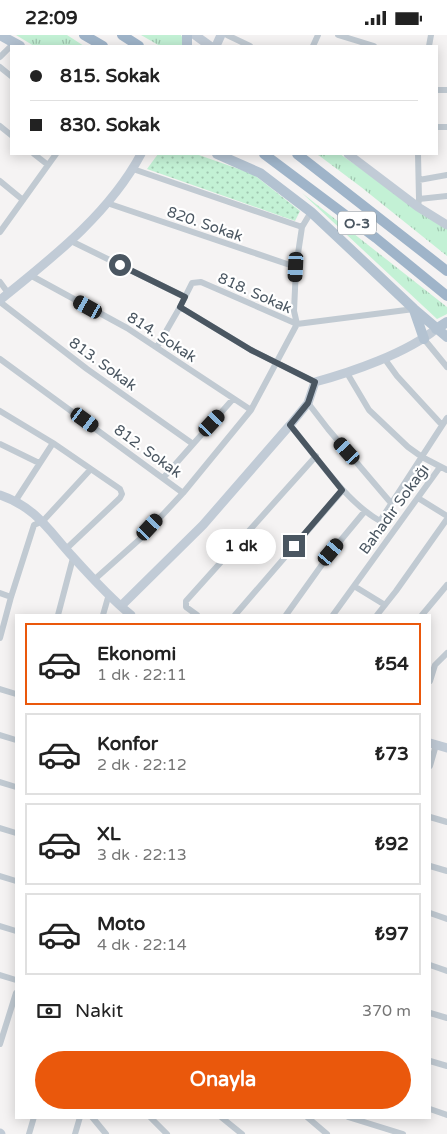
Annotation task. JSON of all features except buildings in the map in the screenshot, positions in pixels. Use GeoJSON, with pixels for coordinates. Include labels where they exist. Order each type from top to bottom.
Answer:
{"type":"FeatureCollection","features":[{"type":"Feature","properties":{"kind":"highway"},"geometry":{"type":"LineString","coordinates":[[84,35],[101,45]]}},
{"type":"Feature","properties":{"kind":"highway"},"geometry":{"type":"LineString","coordinates":[[122,35],[137,45]]}},
{"type":"Feature","properties":{"kind":"highway","name":"O-3"},"geometry":{"type":"LineString","coordinates":[[265,155],[369,233],[447,296]]}},
{"type":"Feature","properties":{"kind":"highway","name":"O-3"},"geometry":{"type":"LineString","coordinates":[[298,155],[447,271]]}},
{"type":"Feature","properties":{"kind":"main road"},"geometry":{"type":"LineString","coordinates":[[0,35],[17,45]]}},
{"type":"Feature","properties":{"kind":"main road"},"geometry":{"type":"LineString","coordinates":[[193,35],[210,35]]}},
{"type":"Feature","properties":{"kind":"main road"},"geometry":{"type":"LineString","coordinates":[[193,35],[208,45]]}},
{"type":"Feature","properties":{"kind":"main road"},"geometry":{"type":"LineString","coordinates":[[133,169],[136,155]]}},
{"type":"Feature","properties":{"kind":"main road"},"geometry":{"type":"LineString","coordinates":[[0,301],[71,241],[107,203],[133,169],[140,155]]}},
{"type":"Feature","properties":{"kind":"main road"},"geometry":{"type":"LineString","coordinates":[[219,155],[260,173],[311,212],[414,309],[447,337]]}},
{"type":"Feature","properties":{"kind":"main road"},"geometry":{"type":"LineString","coordinates":[[349,155],[419,203],[447,225]]}},
{"type":"Feature","properties":{"kind":"main road"},"geometry":{"type":"LineString","coordinates":[[414,309],[424,339]]}},
{"type":"Feature","properties":{"kind":"main road"},"geometry":{"type":"LineString","coordinates":[[120,606],[203,525],[308,403],[315,382],[347,373],[384,358],[424,339],[447,322]]}},
{"type":"Feature","properties":{"kind":"main road"},"geometry":{"type":"LineString","coordinates":[[0,495],[16,500],[43,521],[73,558],[130,614]]}},
{"type":"Feature","properties":{"kind":"main road"},"geometry":{"type":"LineString","coordinates":[[433,744],[447,748]]}},
{"type":"Feature","properties":{"kind":"street"},"geometry":{"type":"LineString","coordinates":[[227,35],[248,45]]}},
{"type":"Feature","properties":{"kind":"street"},"geometry":{"type":"LineString","coordinates":[[338,35],[371,45]]}},
{"type":"Feature","properties":{"kind":"street"},"geometry":{"type":"LineString","coordinates":[[0,67],[10,75]]}},
{"type":"Feature","properties":{"kind":"street"},"geometry":{"type":"LineString","coordinates":[[0,126],[10,134]]}},
{"type":"Feature","properties":{"kind":"street"},"geometry":{"type":"LineString","coordinates":[[35,155],[48,165]]}},
{"type":"Feature","properties":{"kind":"street"},"geometry":{"type":"LineString","coordinates":[[0,232],[55,155]]}},
{"type":"Feature","properties":{"kind":"street"},"geometry":{"type":"LineString","coordinates":[[418,155],[419,203],[447,196]]}},
{"type":"Feature","properties":{"kind":"street"},"geometry":{"type":"LineString","coordinates":[[133,169],[302,227]]}},
{"type":"Feature","properties":{"kind":"street"},"geometry":{"type":"LineString","coordinates":[[419,180],[447,175]]}},
{"type":"Feature","properties":{"kind":"street"},"geometry":{"type":"LineString","coordinates":[[0,181],[23,199]]}},
{"type":"Feature","properties":{"kind":"street","name":"820. Sokak"},"geometry":{"type":"LineString","coordinates":[[107,203],[296,267]]}},
{"type":"Feature","properties":{"kind":"street"},"geometry":{"type":"LineString","coordinates":[[95,579],[140,539],[183,493],[251,410],[297,324],[294,311],[296,267],[302,227],[311,212]]}},
{"type":"Feature","properties":{"kind":"street"},"geometry":{"type":"LineString","coordinates":[[71,241],[185,297],[157,347]]}},
{"type":"Feature","properties":{"kind":"street","name":"814. Sokak"},"geometry":{"type":"LineString","coordinates":[[30,275],[127,328],[251,410]]}},
{"type":"Feature","properties":{"kind":"street"},"geometry":{"type":"LineString","coordinates":[[0,282],[8,293]]}},
{"type":"Feature","properties":{"kind":"street","name":"818. Sokak"},"geometry":{"type":"LineString","coordinates":[[185,297],[192,283],[201,282],[297,324],[414,309]]}},
{"type":"Feature","properties":{"kind":"street","name":"813. Sokak"},"geometry":{"type":"LineString","coordinates":[[0,301],[88,369],[193,444]]}},
{"type":"Feature","properties":{"kind":"street"},"geometry":{"type":"LineString","coordinates":[[180,307],[251,350],[315,382]]}},
{"type":"Feature","properties":{"kind":"street"},"geometry":{"type":"LineString","coordinates":[[424,339],[447,367]]}},
{"type":"Feature","properties":{"kind":"street"},"geometry":{"type":"LineString","coordinates":[[384,358],[397,376],[442,425]]}},
{"type":"Feature","properties":{"kind":"street","name":"812. Sokak"},"geometry":{"type":"LineString","coordinates":[[0,359],[164,477],[183,493]]}},
{"type":"Feature","properties":{"kind":"street"},"geometry":{"type":"LineString","coordinates":[[347,373],[369,410],[408,447],[422,457],[445,468]]}},
{"type":"Feature","properties":{"kind":"street"},"geometry":{"type":"LineString","coordinates":[[164,477],[233,399]]}},
{"type":"Feature","properties":{"kind":"street"},"geometry":{"type":"LineString","coordinates":[[308,403],[391,503]]}},
{"type":"Feature","properties":{"kind":"street"},"geometry":{"type":"LineString","coordinates":[[0,411],[53,443],[120,489],[122,493],[120,498],[66,549]]}},
{"type":"Feature","properties":{"kind":"street"},"geometry":{"type":"LineString","coordinates":[[290,425],[342,490],[365,511],[380,521],[447,418]]}},
{"type":"Feature","properties":{"kind":"street"},"geometry":{"type":"LineString","coordinates":[[16,500],[53,443]]}},
{"type":"Feature","properties":{"kind":"street"},"geometry":{"type":"LineString","coordinates":[[0,444],[39,463]]}},
{"type":"Feature","properties":{"kind":"street"},"geometry":{"type":"LineString","coordinates":[[196,614],[186,607],[186,601],[316,456]]}},
{"type":"Feature","properties":{"kind":"street","name":"Bahadır Sokağı"},"geometry":{"type":"LineString","coordinates":[[334,614],[418,498],[445,468]]}},
{"type":"Feature","properties":{"kind":"street"},"geometry":{"type":"LineString","coordinates":[[0,638],[34,525],[43,521],[90,470]]}},
{"type":"Feature","properties":{"kind":"street"},"geometry":{"type":"LineString","coordinates":[[236,614],[342,490]]}},
{"type":"Feature","properties":{"kind":"street"},"geometry":{"type":"LineString","coordinates":[[378,614],[447,517],[418,498]]}},
{"type":"Feature","properties":{"kind":"street"},"geometry":{"type":"LineString","coordinates":[[287,614],[331,552],[365,511]]}},
{"type":"Feature","properties":{"kind":"street"},"geometry":{"type":"LineString","coordinates":[[58,614],[73,558]]}},
{"type":"Feature","properties":{"kind":"street"},"geometry":{"type":"LineString","coordinates":[[354,586],[385,605]]}},
{"type":"Feature","properties":{"kind":"street"},"geometry":{"type":"LineString","coordinates":[[423,614],[446,588]]}},
{"type":"Feature","properties":{"kind":"street"},"geometry":{"type":"LineString","coordinates":[[0,593],[11,597]]}},
{"type":"Feature","properties":{"kind":"street"},"geometry":{"type":"LineString","coordinates":[[104,614],[109,594]]}},
{"type":"Feature","properties":{"kind":"street"},"geometry":{"type":"LineString","coordinates":[[431,678],[435,665],[447,653]]}},
{"type":"Feature","properties":{"kind":"street"},"geometry":{"type":"LineString","coordinates":[[0,689],[15,694]]}},
{"type":"Feature","properties":{"kind":"street"},"geometry":{"type":"LineString","coordinates":[[0,735],[15,740]]}},
{"type":"Feature","properties":{"kind":"street"},"geometry":{"type":"LineString","coordinates":[[431,759],[433,744]]}},
{"type":"Feature","properties":{"kind":"street"},"geometry":{"type":"LineString","coordinates":[[0,781],[15,787]]}},
{"type":"Feature","properties":{"kind":"street"},"geometry":{"type":"LineString","coordinates":[[431,817],[447,822]]}},
{"type":"Feature","properties":{"kind":"street"},"geometry":{"type":"LineString","coordinates":[[0,828],[15,833]]}},
{"type":"Feature","properties":{"kind":"street"},"geometry":{"type":"LineString","coordinates":[[431,866],[447,871]]}},
{"type":"Feature","properties":{"kind":"street"},"geometry":{"type":"LineString","coordinates":[[0,876],[15,881]]}},
{"type":"Feature","properties":{"kind":"street"},"geometry":{"type":"LineString","coordinates":[[431,913],[447,919]]}},
{"type":"Feature","properties":{"kind":"street"},"geometry":{"type":"LineString","coordinates":[[0,926],[15,931]]}},
{"type":"Feature","properties":{"kind":"street"},"geometry":{"type":"LineString","coordinates":[[431,965],[447,971]]}},
{"type":"Feature","properties":{"kind":"street"},"geometry":{"type":"LineString","coordinates":[[0,975],[15,980]]}},
{"type":"Feature","properties":{"kind":"street"},"geometry":{"type":"LineString","coordinates":[[0,1044],[15,996]]}},
{"type":"Feature","properties":{"kind":"street"},"geometry":{"type":"LineString","coordinates":[[431,1013],[447,1018]]}},
{"type":"Feature","properties":{"kind":"street"},"geometry":{"type":"LineString","coordinates":[[431,1061],[447,1066]]}},
{"type":"Feature","properties":{"kind":"street"},"geometry":{"type":"LineString","coordinates":[[431,1109],[447,1115]]}},
{"type":"Feature","properties":{"kind":"street"},"geometry":{"type":"LineString","coordinates":[[29,1134],[33,1119]]}},
{"type":"Feature","properties":{"kind":"street"},"geometry":{"type":"LineString","coordinates":[[75,1134],[79,1119]]}},
{"type":"Feature","properties":{"kind":"street"},"geometry":{"type":"LineString","coordinates":[[94,1119],[106,1134]]}},
{"type":"Feature","properties":{"kind":"street"},"geometry":{"type":"LineString","coordinates":[[152,1119],[166,1134]]}},
{"type":"Feature","properties":{"kind":"street"},"geometry":{"type":"LineString","coordinates":[[223,1119],[242,1134]]}},
{"type":"Feature","properties":{"kind":"street"},"geometry":{"type":"LineString","coordinates":[[309,1119],[327,1134]]}},
{"type":"Feature","properties":{"kind":"street"},"geometry":{"type":"LineString","coordinates":[[354,1119],[403,1134]]}},
{"type":"Feature","properties":{"kind":"green space"},"geometry":{"type":"Polygon","coordinates":[[[16,35],[67,35],[82,45],[32,45],[16,35]]]}},
{"type":"Feature","properties":{"kind":"green space"},"geometry":{"type":"Polygon","coordinates":[[[141,35],[181,35],[183,39],[182,45],[158,45],[141,35]]]}},
{"type":"Feature","properties":{"kind":"green space"},"geometry":{"type":"Polygon","coordinates":[[[157,155],[199,155],[253,174],[300,211],[295,221],[147,169],[157,155]]]}},
{"type":"Feature","properties":{"kind":"green space"},"geometry":{"type":"Polygon","coordinates":[[[318,155],[341,155],[447,229],[447,256],[318,155]]]}},
{"type":"Feature","properties":{"kind":"green space"},"geometry":{"type":"Polygon","coordinates":[[[302,193],[447,307],[447,314],[437,319],[302,193]]]}},
{"type":"Feature","properties":{"kind":"route"},"geometry":{"type":"LineString","coordinates":[[120,265],[185,297],[180,307],[251,350],[315,382],[308,403],[290,425],[342,490],[294,546]]}}]}
